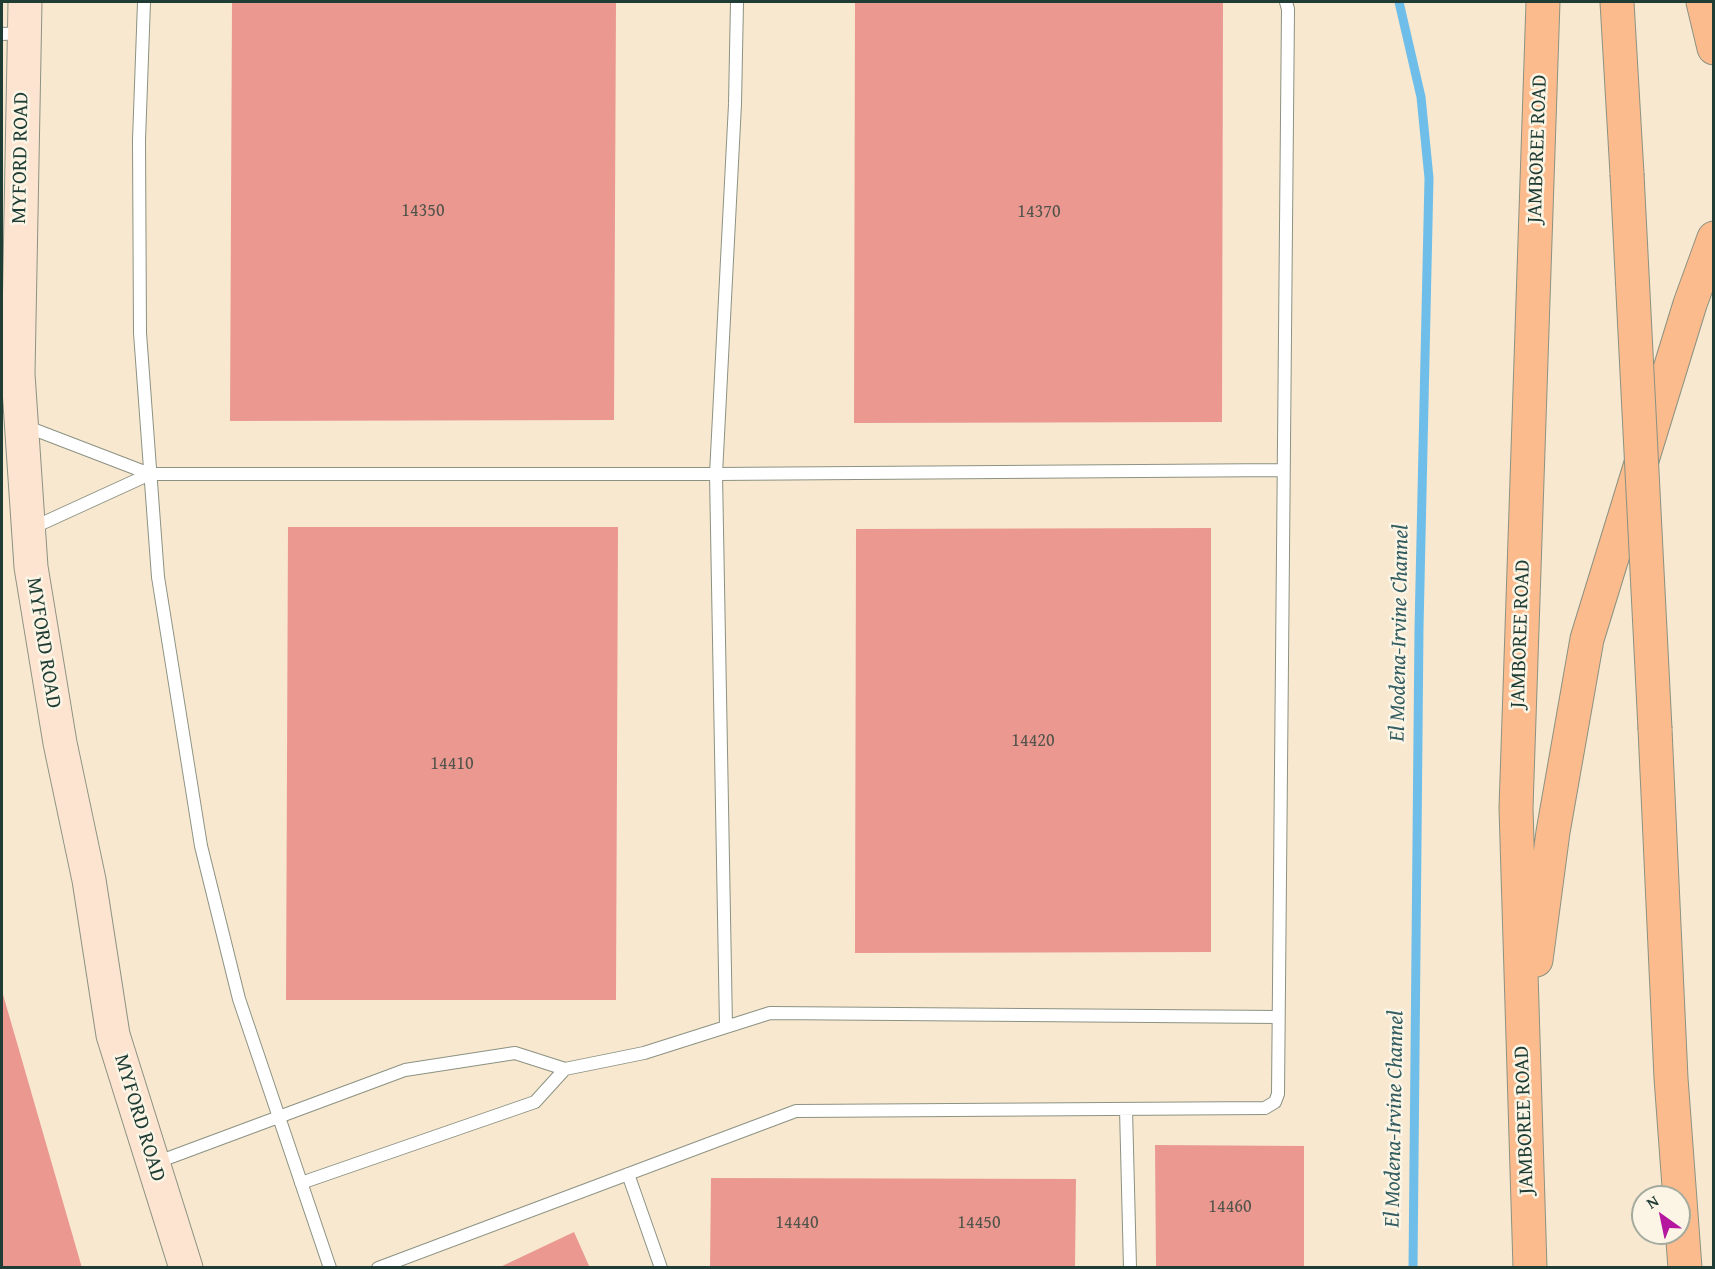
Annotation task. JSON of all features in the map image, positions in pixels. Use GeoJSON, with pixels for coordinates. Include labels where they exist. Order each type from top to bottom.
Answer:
{"type":"FeatureCollection","features":[{"type":"Feature","properties":{"kind":"highway","name":"JAMBOREE ROAD"},"geometry":{"type":"LineString","coordinates":[[1530,1268],[1516,808],[1543,2]]}},
{"type":"Feature","properties":{"kind":"highway"},"geometry":{"type":"LineString","coordinates":[[1617,2],[1671,1078],[1685,1268]]}},
{"type":"Feature","properties":{"kind":"highway"},"geometry":{"type":"LineString","coordinates":[[1703,2],[1713,48]]}},
{"type":"Feature","properties":{"kind":"highway"},"geometry":{"type":"LineString","coordinates":[[1523,1067],[1553,832],[1587,639],[1690,304],[1713,238]]}},
{"type":"Feature","properties":{"kind":"street","name":"MYFORD ROAD"},"geometry":{"type":"LineString","coordinates":[[17,23],[18,374],[31,567],[60,743],[89,880],[114,1035],[186,1268]]}},
{"type":"Feature","properties":{"kind":"lane"},"geometry":{"type":"LineString","coordinates":[[144,2],[139,140],[140,333],[158,577],[201,846],[239,999],[330,1268]]}},
{"type":"Feature","properties":{"kind":"lane"},"geometry":{"type":"LineString","coordinates":[[726,1027],[716,474],[735,104],[737,2]]}},
{"type":"Feature","properties":{"kind":"lane"},"geometry":{"type":"LineString","coordinates":[[378,1268],[796,1110],[1265,1108],[1275,1102],[1278,1094],[1288,9],[1286,2]]}},
{"type":"Feature","properties":{"kind":"lane"},"geometry":{"type":"LineString","coordinates":[[21,424],[150,474],[716,474],[1283,470]]}},
{"type":"Feature","properties":{"kind":"lane"},"geometry":{"type":"LineString","coordinates":[[28,530],[150,474]]}},
{"type":"Feature","properties":{"kind":"lane"},"geometry":{"type":"LineString","coordinates":[[153,1164],[279,1119],[405,1070],[515,1053],[565,1069],[644,1053],[770,1013],[1278,1017]]}},
{"type":"Feature","properties":{"kind":"lane"},"geometry":{"type":"LineString","coordinates":[[301,1183],[535,1102],[565,1069]]}},
{"type":"Feature","properties":{"kind":"lane"},"geometry":{"type":"LineString","coordinates":[[1126,1108],[1130,1268]]}},
{"type":"Feature","properties":{"kind":"lane"},"geometry":{"type":"LineString","coordinates":[[628,1174],[661,1268]]}},
{"type":"Feature","properties":{"kind":"building"},"geometry":{"type":"Polygon","coordinates":[[[232,2],[616,2],[614,420],[230,421],[232,2]]]}},
{"type":"Feature","properties":{"kind":"building"},"geometry":{"type":"Polygon","coordinates":[[[855,2],[1223,2],[1222,422],[854,423],[855,2]]]}},
{"type":"Feature","properties":{"kind":"building"},"geometry":{"type":"Polygon","coordinates":[[[288,527],[618,527],[616,1000],[286,1000],[288,527]]]}},
{"type":"Feature","properties":{"kind":"building"},"geometry":{"type":"Polygon","coordinates":[[[1211,528],[1211,952],[855,953],[856,529],[1211,528]]]}},
{"type":"Feature","properties":{"kind":"building"},"geometry":{"type":"Polygon","coordinates":[[[2,991],[82,1268],[2,1268],[2,991]]]}},
{"type":"Feature","properties":{"kind":"building"},"geometry":{"type":"Polygon","coordinates":[[[1155,1145],[1304,1146],[1304,1268],[1156,1268],[1155,1145]]]}},
{"type":"Feature","properties":{"kind":"building"},"geometry":{"type":"Polygon","coordinates":[[[711,1178],[1076,1179],[1075,1268],[710,1268],[711,1178]]]}},
{"type":"Feature","properties":{"kind":"building"},"geometry":{"type":"Polygon","coordinates":[[[574,1232],[590,1268],[498,1268],[574,1232]]]}},
{"type":"Feature","properties":{"kind":"waterway","name":"El Modena-Irvine Channel"},"geometry":{"type":"LineString","coordinates":[[1399,2],[1421,97],[1429,178],[1419,628],[1413,1268]]}}]}
